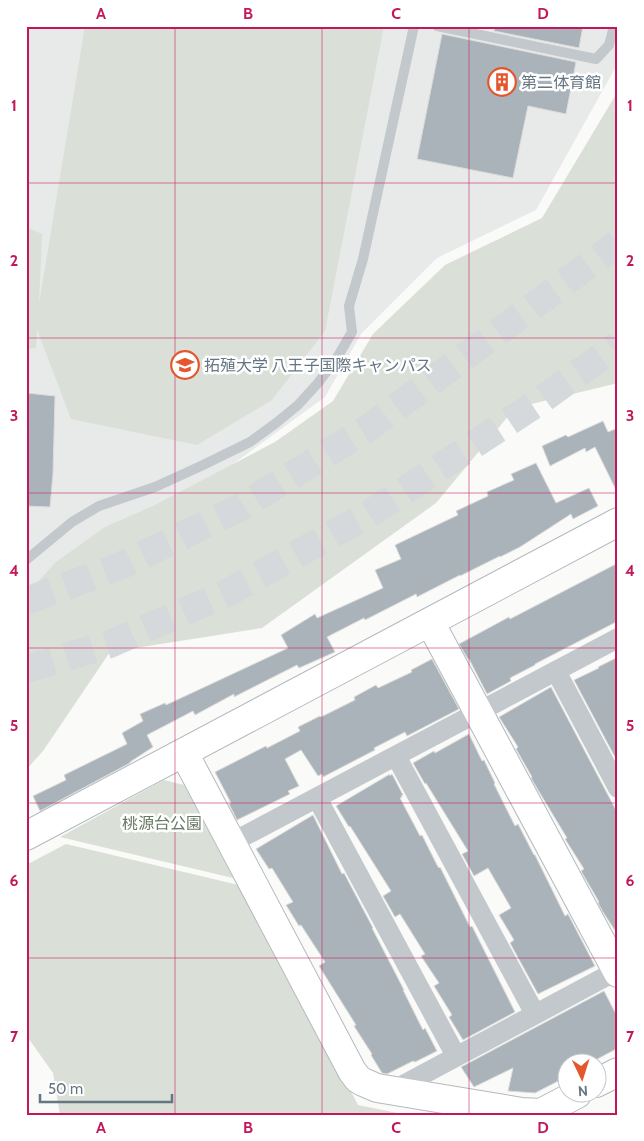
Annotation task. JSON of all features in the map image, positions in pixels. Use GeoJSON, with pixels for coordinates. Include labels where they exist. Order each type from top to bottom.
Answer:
{"type":"FeatureCollection","features":[{"type":"Feature","properties":{"kind":"street"},"geometry":{"type":"LineString","coordinates":[[26,836],[618,522]]}},
{"type":"Feature","properties":{"kind":"street"},"geometry":{"type":"LineString","coordinates":[[392,1091],[617,971],[430,622]]}},
{"type":"Feature","properties":{"kind":"street"},"geometry":{"type":"LineString","coordinates":[[231,843],[618,638]]}},
{"type":"Feature","properties":{"kind":"street"},"geometry":{"type":"LineString","coordinates":[[556,671],[618,788]]}},
{"type":"Feature","properties":{"kind":"street"},"geometry":{"type":"LineString","coordinates":[[184,753],[352,1071],[358,1078],[369,1086],[392,1091],[522,1112],[544,1114],[560,1104]]}},
{"type":"Feature","properties":{"kind":"street"},"geometry":{"type":"LineString","coordinates":[[396,756],[535,1014]]}},
{"type":"Feature","properties":{"kind":"street"},"geometry":{"type":"LineString","coordinates":[[317,798],[456,1056]]}},
{"type":"Feature","properties":{"kind":"street"},"geometry":{"type":"LineString","coordinates":[[606,1078],[618,1072]]}},
{"type":"Feature","properties":{"kind":"lane"},"geometry":{"type":"LineString","coordinates":[[26,560],[72,522],[99,506],[155,487],[250,442],[276,424],[298,405],[318,383],[338,356],[352,332],[349,306],[363,259],[414,26]]}},
{"type":"Feature","properties":{"kind":"lane"},"geometry":{"type":"LineString","coordinates":[[437,26],[596,59],[609,45],[614,26]]}},
{"type":"Feature","properties":{"kind":"shaded area","name":"拓殖大学 八王子国際キャンパス"},"geometry":{"type":"Polygon","coordinates":[[[26,26],[618,26],[618,63],[536,210],[437,258],[361,334],[325,397],[170,510],[26,746],[26,26]]]}},
{"type":"Feature","properties":{"kind":"green space"},"geometry":{"type":"Polygon","coordinates":[[[85,26],[384,26],[325,331],[272,400],[197,445],[71,419],[37,329],[36,348],[26,349],[26,227],[42,234],[39,304],[85,26]]]}},
{"type":"Feature","properties":{"kind":"green space"},"geometry":{"type":"Polygon","coordinates":[[[618,91],[618,383],[515,408],[436,503],[262,628],[110,652],[43,751],[26,770],[26,595],[56,562],[105,527],[155,505],[275,442],[333,401],[373,334],[445,265],[542,218],[618,91]]]}},
{"type":"Feature","properties":{"kind":"green space","name":"桃源台公園"},"geometry":{"type":"Polygon","coordinates":[[[164,780],[184,785],[233,878],[60,837],[164,780]]]}},
{"type":"Feature","properties":{"kind":"green space"},"geometry":{"type":"Polygon","coordinates":[[[66,844],[247,887],[358,1105],[407,1115],[60,1115],[53,1073],[26,1035],[26,865],[66,844]]]}},
{"type":"Feature","properties":{"kind":"building"},"geometry":{"type":"Polygon","coordinates":[[[495,26],[583,26],[579,48],[494,31],[495,26]]]}},
{"type":"Feature","properties":{"kind":"building","name":"第二体育館"},"geometry":{"type":"Polygon","coordinates":[[[442,34],[576,62],[566,114],[528,106],[513,178],[417,159],[442,34]]]}},
{"type":"Feature","properties":{"kind":"building"},"geometry":{"type":"Polygon","coordinates":[[[27,393],[55,396],[53,474],[50,507],[26,506],[27,393]]]}},
{"type":"Feature","properties":{"kind":"building"},"geometry":{"type":"Polygon","coordinates":[[[603,421],[608,432],[618,428],[618,494],[595,447],[586,452],[585,448],[550,466],[542,446],[566,435],[568,437],[603,421]]]}},
{"type":"Feature","properties":{"kind":"building"},"geometry":{"type":"Polygon","coordinates":[[[536,463],[556,503],[589,488],[598,506],[573,519],[571,514],[520,547],[417,597],[416,594],[327,637],[335,652],[299,668],[297,665],[234,697],[234,694],[195,715],[193,711],[147,735],[153,747],[130,763],[40,811],[33,796],[66,780],[64,775],[127,744],[122,733],[143,721],[140,714],[165,703],[166,705],[288,648],[281,635],[315,614],[317,618],[383,588],[375,570],[401,559],[395,545],[458,515],[456,511],[488,496],[487,492],[514,480],[511,474],[536,463]]]}},
{"type":"Feature","properties":{"kind":"building"},"geometry":{"type":"Polygon","coordinates":[[[618,563],[618,621],[535,664],[510,678],[511,681],[487,694],[459,644],[618,563]]]}},
{"type":"Feature","properties":{"kind":"building"},"geometry":{"type":"Polygon","coordinates":[[[618,657],[618,759],[616,759],[574,680],[618,657]]]}},
{"type":"Feature","properties":{"kind":"building"},"geometry":{"type":"Polygon","coordinates":[[[432,659],[459,709],[407,736],[405,732],[323,777],[322,774],[318,776],[301,750],[285,759],[299,786],[288,791],[290,794],[237,820],[229,804],[231,803],[215,772],[300,731],[298,727],[355,700],[354,697],[376,685],[378,688],[412,672],[411,670],[432,659]]]}},
{"type":"Feature","properties":{"kind":"building"},"geometry":{"type":"Polygon","coordinates":[[[551,687],[618,814],[618,935],[581,871],[584,869],[565,839],[567,838],[531,778],[516,749],[518,747],[499,717],[551,687]]]}},
{"type":"Feature","properties":{"kind":"building"},"geometry":{"type":"Polygon","coordinates":[[[469,734],[482,761],[484,760],[515,826],[518,824],[565,916],[568,914],[595,966],[538,994],[510,943],[514,940],[499,915],[511,908],[488,868],[474,876],[462,854],[468,851],[413,763],[469,734]]]}},
{"type":"Feature","properties":{"kind":"building"},"geometry":{"type":"Polygon","coordinates":[[[390,774],[390,776],[392,774],[403,795],[400,798],[420,836],[422,835],[437,865],[440,867],[470,927],[472,926],[515,1012],[463,1040],[449,1017],[452,1015],[434,986],[439,983],[421,956],[425,954],[400,914],[395,917],[383,896],[391,891],[336,806],[390,774]]]}},
{"type":"Feature","properties":{"kind":"building"},"geometry":{"type":"Polygon","coordinates":[[[313,815],[342,874],[344,873],[373,928],[423,1030],[425,1028],[437,1051],[387,1074],[382,1073],[354,1026],[356,1025],[319,966],[325,962],[286,905],[293,902],[272,868],[269,869],[256,849],[313,815]]]}},
{"type":"Feature","properties":{"kind":"building"},"geometry":{"type":"Polygon","coordinates":[[[604,991],[618,1018],[618,1048],[606,1054],[556,1054],[556,1082],[535,1093],[508,1091],[513,1068],[474,1087],[461,1067],[604,991]]]}},
{"type":"Feature","properties":{"kind":"tunnel"},"geometry":{"type":"LineString","coordinates":[[26,601],[120,566],[241,507],[371,426],[618,243]]}},
{"type":"Feature","properties":{"kind":"tunnel"},"geometry":{"type":"LineString","coordinates":[[26,669],[110,644],[227,593],[369,514],[534,405],[618,345]]}},
{"type":"Feature","properties":{"kind":"place","name":"第二体育館"},"geometry":{"type":"Point","coordinates":[502,82]}},
{"type":"Feature","properties":{"kind":"place","name":"拓殖大学 八王子国際キャンパス"},"geometry":{"type":"Point","coordinates":[185,365]}}]}
